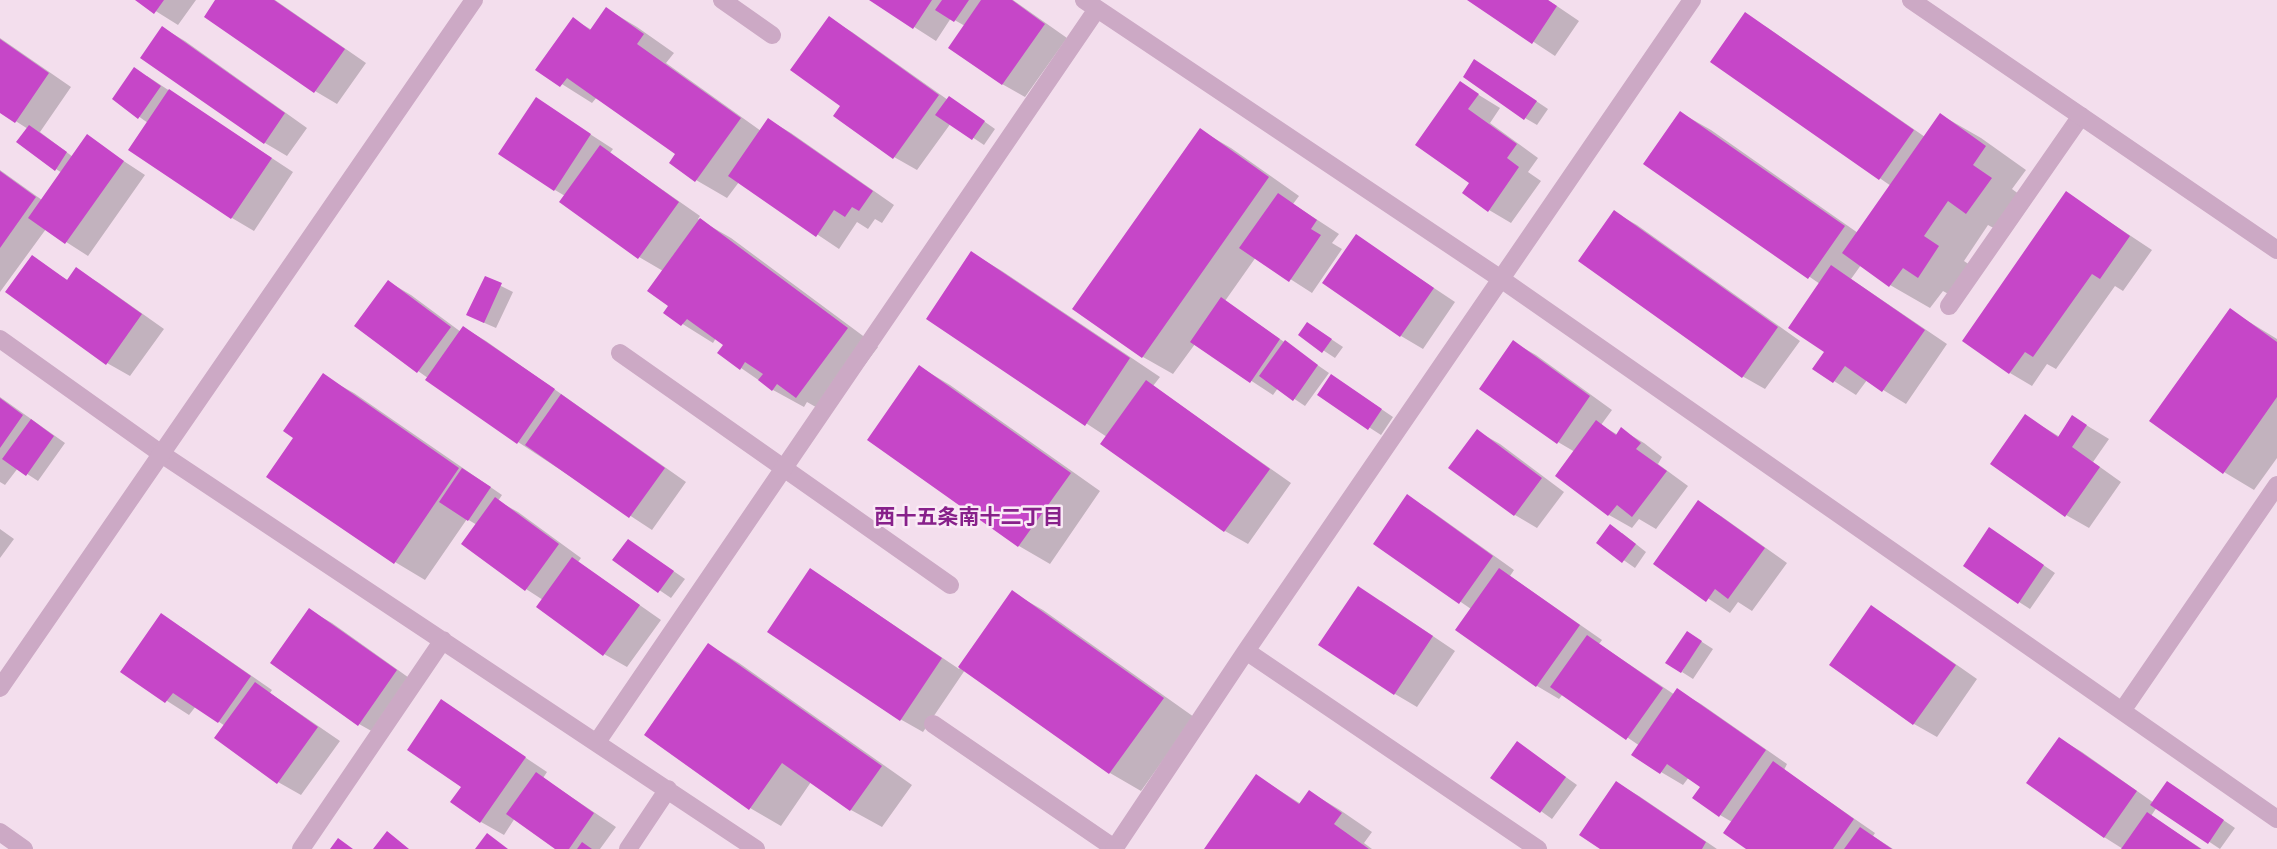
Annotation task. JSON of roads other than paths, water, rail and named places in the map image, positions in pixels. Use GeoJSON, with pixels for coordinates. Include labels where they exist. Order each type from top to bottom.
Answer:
{"type":"FeatureCollection","features":[{"type":"Feature","properties":{"kind":"street"},"geometry":{"type":"LineString","coordinates":[[0,688],[474,0]]}},
{"type":"Feature","properties":{"kind":"street"},"geometry":{"type":"LineString","coordinates":[[722,0],[772,35]]}},
{"type":"Feature","properties":{"kind":"street"},"geometry":{"type":"LineString","coordinates":[[933,724],[1114,849],[1246,651],[1692,0]]}},
{"type":"Feature","properties":{"kind":"street"},"geometry":{"type":"LineString","coordinates":[[1911,0],[2277,250]]}},
{"type":"Feature","properties":{"kind":"street"},"geometry":{"type":"LineString","coordinates":[[597,742],[784,468],[1091,4],[1501,279],[2277,820]]}},
{"type":"Feature","properties":{"kind":"street"},"geometry":{"type":"LineString","coordinates":[[1950,306],[2081,116]]}},
{"type":"Feature","properties":{"kind":"street"},"geometry":{"type":"LineString","coordinates":[[0,339],[163,455],[756,849]]}},
{"type":"Feature","properties":{"kind":"street"},"geometry":{"type":"LineString","coordinates":[[620,353],[950,586]]}},
{"type":"Feature","properties":{"kind":"street"},"geometry":{"type":"LineString","coordinates":[[2122,711],[2277,485]]}},
{"type":"Feature","properties":{"kind":"street"},"geometry":{"type":"LineString","coordinates":[[301,849],[443,640]]}},
{"type":"Feature","properties":{"kind":"street"},"geometry":{"type":"LineString","coordinates":[[1246,651],[1516,843],[1538,849]]}},
{"type":"Feature","properties":{"kind":"street"},"geometry":{"type":"LineString","coordinates":[[628,849],[668,789]]}},
{"type":"Feature","properties":{"kind":"street"},"geometry":{"type":"LineString","coordinates":[[0,832],[24,849]]}},
{"type":"Feature","properties":{"kind":"district","name":"西十五条南十二丁目"},"geometry":{"type":"Point","coordinates":[969,518]}}]}
